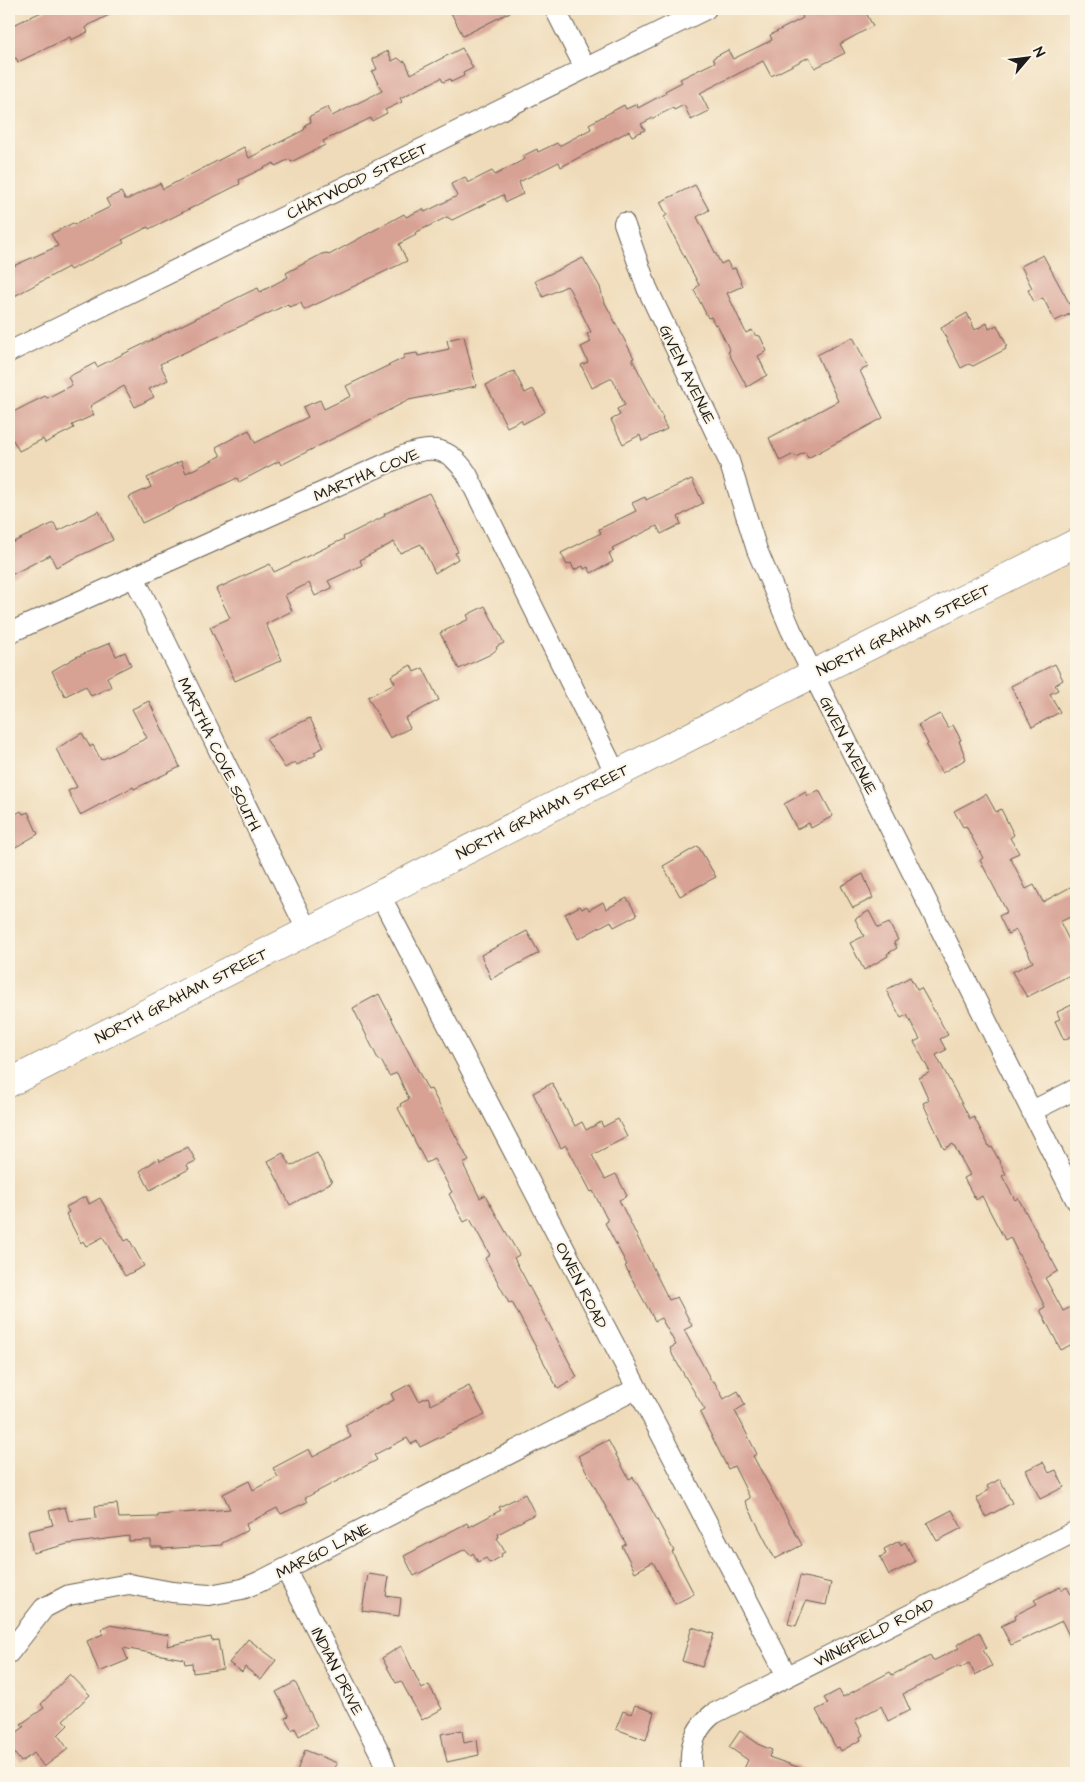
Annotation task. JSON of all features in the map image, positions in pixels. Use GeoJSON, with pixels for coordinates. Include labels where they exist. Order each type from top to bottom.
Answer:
{"type":"FeatureCollection","features":[{"type":"Feature","properties":{"kind":"main road","name":"NORTH GRAHAM STREET"},"geometry":{"type":"LineString","coordinates":[[9,1083],[307,930],[1076,543]]}},
{"type":"Feature","properties":{"kind":"street"},"geometry":{"type":"LineString","coordinates":[[555,9],[585,68]]}},
{"type":"Feature","properties":{"kind":"street","name":"CHATWOOD STREET"},"geometry":{"type":"LineString","coordinates":[[9,352],[706,9]]}},
{"type":"Feature","properties":{"kind":"street","name":"GIVEN AVENUE"},"geometry":{"type":"LineString","coordinates":[[624,223],[647,288],[729,460],[757,550],[772,589],[1076,1200]]}},
{"type":"Feature","properties":{"kind":"street","name":"MARTHA COVE"},"geometry":{"type":"LineString","coordinates":[[9,633],[403,456],[427,449],[444,452],[453,456],[467,474],[616,774]]}},
{"type":"Feature","properties":{"kind":"street","name":"MARTHA COVE SOUTH"},"geometry":{"type":"LineString","coordinates":[[134,577],[307,930]]}},
{"type":"Feature","properties":{"kind":"street","name":"OWEN ROAD"},"geometry":{"type":"LineString","coordinates":[[379,894],[786,1676]]}},
{"type":"Feature","properties":{"kind":"street"},"geometry":{"type":"LineString","coordinates":[[1032,1111],[1076,1089]]}},
{"type":"Feature","properties":{"kind":"street","name":"MARGO LANE"},"geometry":{"type":"LineString","coordinates":[[9,1653],[44,1608],[69,1595],[129,1584],[193,1594],[225,1594],[242,1589],[286,1570],[636,1389]]}},
{"type":"Feature","properties":{"kind":"street","name":"WINGFIELD ROAD"},"geometry":{"type":"LineString","coordinates":[[692,1773],[691,1752],[698,1729],[713,1714],[1076,1531]]}},
{"type":"Feature","properties":{"kind":"street","name":"INDIAN DRIVE"},"geometry":{"type":"LineString","coordinates":[[286,1570],[380,1753],[387,1773]]}},
{"type":"Feature","properties":{"kind":"building"},"geometry":{"type":"Polygon","coordinates":[[[48,9],[121,9],[89,25],[86,28],[88,32],[71,40],[70,37],[18,62],[16,58],[9,62],[9,27],[48,9]]]}},
{"type":"Feature","properties":{"kind":"building"},"geometry":{"type":"Polygon","coordinates":[[[449,9],[516,9],[463,36],[449,9]]]}},
{"type":"Feature","properties":{"kind":"building"},"geometry":{"type":"Polygon","coordinates":[[[799,9],[864,9],[873,26],[840,44],[845,53],[815,68],[809,57],[771,76],[763,61],[700,93],[709,111],[691,120],[684,105],[674,110],[673,108],[641,124],[645,130],[632,136],[629,131],[561,167],[559,162],[519,182],[523,194],[506,202],[503,195],[452,220],[447,217],[415,233],[416,235],[399,244],[407,261],[304,310],[301,303],[289,307],[288,304],[160,364],[168,380],[149,389],[154,397],[135,407],[124,386],[90,406],[94,415],[72,425],[74,428],[45,443],[43,439],[19,451],[13,440],[9,442],[9,414],[72,385],[68,377],[95,363],[97,367],[251,291],[258,288],[260,292],[288,277],[286,273],[322,254],[327,253],[329,255],[404,214],[406,217],[423,209],[425,212],[457,196],[451,184],[465,177],[468,183],[492,171],[495,175],[525,159],[523,156],[537,149],[538,152],[557,143],[559,146],[591,129],[589,124],[624,105],[626,109],[637,104],[638,108],[682,82],[680,79],[715,62],[713,58],[728,50],[733,59],[772,40],[770,35],[803,18],[799,9]]]}},
{"type":"Feature","properties":{"kind":"building"},"geometry":{"type":"Polygon","coordinates":[[[462,48],[473,68],[463,73],[464,76],[451,82],[450,79],[443,82],[441,78],[400,98],[402,102],[385,110],[387,113],[372,121],[371,118],[323,141],[325,145],[291,162],[290,159],[275,166],[274,163],[239,180],[240,184],[149,229],[148,227],[122,240],[124,243],[70,270],[68,267],[9,299],[9,268],[58,246],[51,234],[110,207],[106,199],[121,192],[125,199],[128,199],[160,183],[163,189],[244,147],[249,158],[304,130],[306,124],[311,122],[310,116],[328,107],[332,116],[382,91],[372,72],[377,69],[372,59],[388,51],[392,61],[398,58],[403,62],[405,61],[411,74],[462,48]]]}},
{"type":"Feature","properties":{"kind":"building"},"geometry":{"type":"Polygon","coordinates":[[[695,185],[709,210],[697,217],[721,264],[727,261],[731,269],[735,268],[743,286],[727,293],[746,333],[752,330],[755,335],[760,336],[767,351],[758,356],[767,375],[747,387],[728,352],[730,351],[717,324],[715,325],[711,317],[708,318],[694,290],[699,285],[664,217],[667,215],[660,202],[695,185]]]}},
{"type":"Feature","properties":{"kind":"building"},"geometry":{"type":"Polygon","coordinates":[[[1043,255],[1074,312],[1055,321],[1043,298],[1034,302],[1028,290],[1032,288],[1021,266],[1043,255]]]}},
{"type":"Feature","properties":{"kind":"building"},"geometry":{"type":"Polygon","coordinates":[[[583,258],[600,287],[603,299],[634,358],[632,359],[667,429],[642,441],[640,435],[623,444],[611,420],[620,415],[617,409],[625,405],[612,378],[592,388],[581,365],[588,362],[581,347],[591,342],[587,334],[591,332],[570,290],[567,286],[543,297],[535,281],[583,258]]]}},
{"type":"Feature","properties":{"kind":"building"},"geometry":{"type":"Polygon","coordinates":[[[967,313],[975,330],[987,323],[989,329],[997,325],[1007,346],[1005,347],[1006,349],[973,366],[969,364],[961,368],[941,328],[967,313]]]}},
{"type":"Feature","properties":{"kind":"building"},"geometry":{"type":"Polygon","coordinates":[[[464,336],[476,386],[409,400],[281,465],[279,461],[239,482],[237,478],[142,523],[129,497],[151,487],[147,478],[181,461],[186,473],[221,456],[216,447],[249,430],[255,443],[308,417],[303,407],[320,400],[324,409],[351,396],[346,386],[404,358],[404,355],[417,353],[418,356],[449,349],[447,340],[464,336]]]}},
{"type":"Feature","properties":{"kind":"building"},"geometry":{"type":"Polygon","coordinates":[[[853,337],[868,367],[860,371],[883,418],[808,458],[805,452],[796,457],[794,454],[780,461],[769,438],[838,401],[817,355],[853,337]]]}},
{"type":"Feature","properties":{"kind":"building"},"geometry":{"type":"Polygon","coordinates":[[[514,371],[525,393],[533,389],[545,412],[523,424],[521,420],[507,427],[486,385],[514,371]]]}},
{"type":"Feature","properties":{"kind":"building"},"geometry":{"type":"Polygon","coordinates":[[[692,479],[703,503],[678,517],[681,524],[661,534],[657,526],[612,548],[614,551],[609,553],[613,562],[591,573],[588,567],[584,569],[583,566],[574,570],[571,563],[567,565],[561,553],[601,533],[599,529],[636,511],[632,503],[645,497],[646,500],[692,479]]]}},
{"type":"Feature","properties":{"kind":"building"},"geometry":{"type":"Polygon","coordinates":[[[429,493],[451,536],[458,552],[455,553],[458,559],[435,573],[421,544],[400,553],[394,542],[360,560],[362,565],[328,581],[332,588],[315,596],[309,583],[285,595],[292,611],[266,624],[282,660],[235,681],[210,627],[230,618],[216,589],[270,564],[274,572],[344,539],[343,537],[385,516],[384,514],[429,493]]]}},
{"type":"Feature","properties":{"kind":"building"},"geometry":{"type":"Polygon","coordinates":[[[99,511],[113,540],[56,567],[50,555],[9,576],[9,544],[54,523],[58,531],[99,511]]]}},
{"type":"Feature","properties":{"kind":"building"},"geometry":{"type":"Polygon","coordinates":[[[485,606],[504,643],[496,647],[497,649],[491,654],[459,669],[440,633],[469,619],[467,615],[485,606]]]}},
{"type":"Feature","properties":{"kind":"building"},"geometry":{"type":"Polygon","coordinates":[[[110,643],[116,656],[125,652],[131,665],[107,677],[111,687],[91,696],[86,686],[65,696],[52,671],[76,657],[110,643]]]}},
{"type":"Feature","properties":{"kind":"building"},"geometry":{"type":"Polygon","coordinates":[[[1055,664],[1063,680],[1055,685],[1058,690],[1050,694],[1060,712],[1032,727],[1011,686],[1055,664]]]}},
{"type":"Feature","properties":{"kind":"building"},"geometry":{"type":"Polygon","coordinates":[[[411,665],[414,672],[423,668],[439,700],[405,718],[410,728],[390,738],[368,697],[395,683],[391,676],[411,665]]]}},
{"type":"Feature","properties":{"kind":"building"},"geometry":{"type":"Polygon","coordinates":[[[149,701],[180,767],[134,789],[133,787],[80,815],[68,791],[77,787],[56,749],[82,733],[90,747],[93,745],[101,760],[147,738],[132,709],[149,701]]]}},
{"type":"Feature","properties":{"kind":"building"},"geometry":{"type":"Polygon","coordinates":[[[940,714],[948,728],[953,725],[961,740],[959,741],[966,759],[942,773],[926,746],[928,744],[918,725],[940,714]]]}},
{"type":"Feature","properties":{"kind":"building"},"geometry":{"type":"Polygon","coordinates":[[[310,718],[324,747],[314,752],[316,755],[297,765],[295,762],[285,768],[266,739],[310,718]]]}},
{"type":"Feature","properties":{"kind":"building"},"geometry":{"type":"Polygon","coordinates":[[[819,790],[833,816],[811,828],[809,823],[797,829],[784,804],[806,792],[808,796],[819,790]]]}},
{"type":"Feature","properties":{"kind":"building"},"geometry":{"type":"Polygon","coordinates":[[[986,794],[996,812],[1001,809],[1014,835],[1010,838],[1019,853],[1010,857],[1026,889],[1034,885],[1043,902],[1076,884],[1076,914],[1060,922],[1076,954],[1076,972],[1027,997],[1012,972],[1033,962],[1016,930],[1008,934],[999,916],[1007,912],[980,860],[983,858],[966,826],[963,827],[954,811],[986,794]]]}},
{"type":"Feature","properties":{"kind":"building"},"geometry":{"type":"Polygon","coordinates":[[[21,811],[23,814],[28,812],[38,834],[9,851],[9,818],[21,811]]]}},
{"type":"Feature","properties":{"kind":"building"},"geometry":{"type":"Polygon","coordinates":[[[698,846],[716,877],[680,896],[663,866],[698,846]]]}},
{"type":"Feature","properties":{"kind":"building"},"geometry":{"type":"Polygon","coordinates":[[[863,874],[873,898],[853,908],[841,886],[863,874]]]}},
{"type":"Feature","properties":{"kind":"building"},"geometry":{"type":"Polygon","coordinates":[[[627,898],[637,915],[614,927],[611,921],[578,939],[565,914],[580,906],[582,909],[587,906],[589,910],[603,902],[606,909],[627,898]]]}},
{"type":"Feature","properties":{"kind":"building"},"geometry":{"type":"Polygon","coordinates":[[[869,911],[878,928],[889,923],[898,940],[894,942],[897,948],[887,954],[888,956],[864,970],[850,943],[864,936],[855,919],[869,911]]]}},
{"type":"Feature","properties":{"kind":"building"},"geometry":{"type":"Polygon","coordinates":[[[527,931],[539,953],[491,979],[481,955],[527,931]]]}},
{"type":"Feature","properties":{"kind":"building"},"geometry":{"type":"Polygon","coordinates":[[[910,977],[917,990],[921,988],[948,1035],[940,1039],[946,1050],[936,1055],[970,1119],[974,1117],[990,1148],[992,1147],[1006,1174],[1002,1176],[1015,1200],[1018,1198],[1058,1271],[1045,1278],[1063,1311],[1071,1307],[1076,1317],[1076,1342],[1061,1350],[1040,1310],[1045,1307],[1010,1237],[1005,1240],[982,1196],[976,1200],[964,1178],[970,1175],[953,1144],[944,1149],[923,1103],[929,1100],[919,1078],[930,1072],[914,1042],[920,1039],[907,1015],[901,1018],[886,990],[910,977]]]}},
{"type":"Feature","properties":{"kind":"building"},"geometry":{"type":"Polygon","coordinates":[[[379,994],[428,1090],[431,1089],[469,1161],[463,1164],[480,1198],[485,1195],[519,1255],[514,1258],[577,1377],[558,1389],[512,1302],[509,1303],[485,1258],[490,1255],[470,1219],[464,1222],[449,1194],[452,1192],[434,1159],[426,1163],[398,1108],[401,1106],[400,1104],[409,1099],[397,1073],[389,1076],[381,1060],[379,1061],[353,1008],[379,994]]]}},
{"type":"Feature","properties":{"kind":"building"},"geometry":{"type":"Polygon","coordinates":[[[1076,1003],[1076,1034],[1064,1040],[1055,1021],[1060,1019],[1057,1012],[1076,1003]]]}},
{"type":"Feature","properties":{"kind":"building"},"geometry":{"type":"Polygon","coordinates":[[[552,1083],[575,1126],[582,1122],[586,1130],[601,1122],[603,1127],[618,1119],[627,1137],[592,1155],[605,1179],[616,1174],[627,1196],[619,1200],[669,1300],[677,1297],[686,1314],[692,1326],[684,1330],[712,1382],[714,1381],[724,1399],[738,1391],[745,1405],[735,1411],[757,1454],[753,1456],[802,1545],[775,1559],[745,1501],[750,1498],[734,1466],[728,1469],[700,1413],[705,1410],[673,1356],[670,1348],[676,1345],[661,1318],[655,1321],[625,1266],[627,1265],[605,1223],[608,1221],[593,1191],[591,1192],[566,1145],[561,1148],[533,1093],[552,1083]]]}},
{"type":"Feature","properties":{"kind":"building"},"geometry":{"type":"Polygon","coordinates":[[[188,1147],[196,1161],[187,1165],[189,1169],[150,1190],[140,1171],[159,1158],[160,1161],[188,1147]]]}},
{"type":"Feature","properties":{"kind":"building"},"geometry":{"type":"Polygon","coordinates":[[[283,1153],[291,1166],[317,1153],[332,1182],[290,1205],[268,1161],[283,1153]]]}},
{"type":"Feature","properties":{"kind":"building"},"geometry":{"type":"Polygon","coordinates":[[[86,1196],[89,1204],[100,1198],[125,1241],[129,1239],[144,1266],[125,1276],[103,1237],[86,1246],[83,1241],[81,1243],[66,1214],[69,1212],[66,1207],[86,1196]]]}},
{"type":"Feature","properties":{"kind":"building"},"geometry":{"type":"Polygon","coordinates":[[[410,1384],[419,1401],[428,1397],[431,1405],[469,1386],[485,1415],[420,1447],[417,1441],[411,1444],[407,1438],[374,1455],[377,1460],[305,1498],[307,1502],[281,1514],[277,1508],[246,1524],[248,1530],[222,1543],[222,1545],[162,1549],[162,1547],[151,1547],[151,1540],[129,1541],[129,1536],[68,1544],[33,1553],[28,1531],[53,1525],[49,1511],[65,1507],[69,1521],[96,1518],[95,1506],[117,1504],[119,1518],[158,1517],[158,1515],[230,1509],[223,1494],[249,1481],[253,1490],[278,1477],[273,1468],[309,1449],[313,1457],[351,1437],[345,1425],[394,1400],[391,1394],[410,1384]]]}},
{"type":"Feature","properties":{"kind":"building"},"geometry":{"type":"Polygon","coordinates":[[[608,1440],[629,1479],[633,1477],[642,1492],[674,1551],[672,1552],[694,1594],[675,1604],[653,1562],[635,1572],[622,1546],[626,1544],[578,1456],[608,1440]]]}},
{"type":"Feature","properties":{"kind":"building"},"geometry":{"type":"Polygon","coordinates":[[[1043,1462],[1049,1473],[1056,1470],[1064,1487],[1040,1499],[1026,1470],[1043,1462]]]}},
{"type":"Feature","properties":{"kind":"building"},"geometry":{"type":"Polygon","coordinates":[[[1000,1479],[1012,1503],[986,1517],[976,1498],[989,1490],[987,1486],[1000,1479]]]}},
{"type":"Feature","properties":{"kind":"building"},"geometry":{"type":"Polygon","coordinates":[[[525,1494],[535,1514],[498,1534],[499,1537],[497,1538],[505,1552],[501,1554],[502,1556],[490,1563],[486,1558],[478,1562],[473,1553],[471,1555],[465,1549],[414,1576],[404,1556],[467,1523],[469,1527],[501,1510],[499,1507],[525,1494]]]}},
{"type":"Feature","properties":{"kind":"building"},"geometry":{"type":"Polygon","coordinates":[[[952,1510],[962,1528],[937,1541],[927,1523],[952,1510]]]}},
{"type":"Feature","properties":{"kind":"building"},"geometry":{"type":"Polygon","coordinates":[[[899,1541],[901,1545],[905,1542],[915,1562],[889,1575],[880,1557],[886,1554],[884,1549],[899,1541]]]}},
{"type":"Feature","properties":{"kind":"building"},"geometry":{"type":"Polygon","coordinates":[[[368,1574],[389,1577],[386,1596],[401,1598],[399,1616],[362,1611],[368,1574]]]}},
{"type":"Feature","properties":{"kind":"building"},"geometry":{"type":"Polygon","coordinates":[[[800,1576],[831,1583],[826,1605],[806,1601],[796,1626],[788,1624],[800,1576]]]}},
{"type":"Feature","properties":{"kind":"building"},"geometry":{"type":"Polygon","coordinates":[[[1060,1587],[1062,1590],[1067,1587],[1076,1604],[1076,1650],[1062,1621],[1011,1645],[1001,1626],[1016,1619],[1015,1615],[1037,1604],[1034,1600],[1060,1587]]]}},
{"type":"Feature","properties":{"kind":"building"},"geometry":{"type":"Polygon","coordinates":[[[109,1625],[169,1635],[167,1646],[211,1637],[212,1641],[218,1640],[223,1669],[193,1673],[192,1663],[185,1664],[184,1659],[123,1648],[128,1660],[99,1672],[87,1641],[103,1634],[101,1629],[109,1625]]]}},
{"type":"Feature","properties":{"kind":"building"},"geometry":{"type":"Polygon","coordinates":[[[692,1627],[714,1634],[702,1667],[682,1661],[692,1627]]]}},
{"type":"Feature","properties":{"kind":"building"},"geometry":{"type":"Polygon","coordinates":[[[979,1632],[987,1648],[983,1650],[992,1666],[975,1675],[969,1663],[960,1668],[959,1666],[903,1694],[910,1710],[888,1721],[881,1706],[855,1720],[863,1735],[860,1737],[861,1740],[841,1751],[839,1747],[836,1748],[816,1710],[828,1704],[824,1698],[839,1690],[843,1697],[890,1672],[892,1675],[930,1656],[933,1661],[959,1648],[957,1645],[979,1632]]]}},
{"type":"Feature","properties":{"kind":"building"},"geometry":{"type":"Polygon","coordinates":[[[248,1639],[276,1660],[261,1680],[245,1667],[242,1672],[229,1663],[248,1639]]]}},
{"type":"Feature","properties":{"kind":"building"},"geometry":{"type":"Polygon","coordinates":[[[401,1646],[422,1689],[429,1685],[442,1709],[422,1720],[401,1681],[396,1683],[382,1658],[401,1646]]]}},
{"type":"Feature","properties":{"kind":"building"},"geometry":{"type":"Polygon","coordinates":[[[70,1674],[90,1695],[63,1720],[68,1725],[58,1735],[68,1749],[44,1767],[34,1753],[21,1762],[9,1746],[9,1738],[24,1727],[21,1724],[44,1708],[41,1704],[70,1674]]]}},
{"type":"Feature","properties":{"kind":"building"},"geometry":{"type":"Polygon","coordinates":[[[295,1682],[317,1726],[299,1736],[295,1728],[292,1730],[285,1718],[289,1716],[276,1692],[295,1682]]]}},
{"type":"Feature","properties":{"kind":"building"},"geometry":{"type":"Polygon","coordinates":[[[635,1705],[654,1712],[646,1740],[616,1729],[623,1711],[631,1714],[635,1705]]]}},
{"type":"Feature","properties":{"kind":"building"},"geometry":{"type":"Polygon","coordinates":[[[462,1730],[464,1743],[477,1740],[479,1755],[447,1762],[441,1734],[462,1730]]]}},
{"type":"Feature","properties":{"kind":"building"},"geometry":{"type":"Polygon","coordinates":[[[740,1731],[760,1745],[772,1750],[769,1757],[809,1771],[809,1773],[742,1773],[748,1760],[729,1747],[740,1731]]]}},
{"type":"Feature","properties":{"kind":"building"},"geometry":{"type":"Polygon","coordinates":[[[305,1750],[337,1763],[333,1773],[296,1773],[305,1750]]]}}]}
